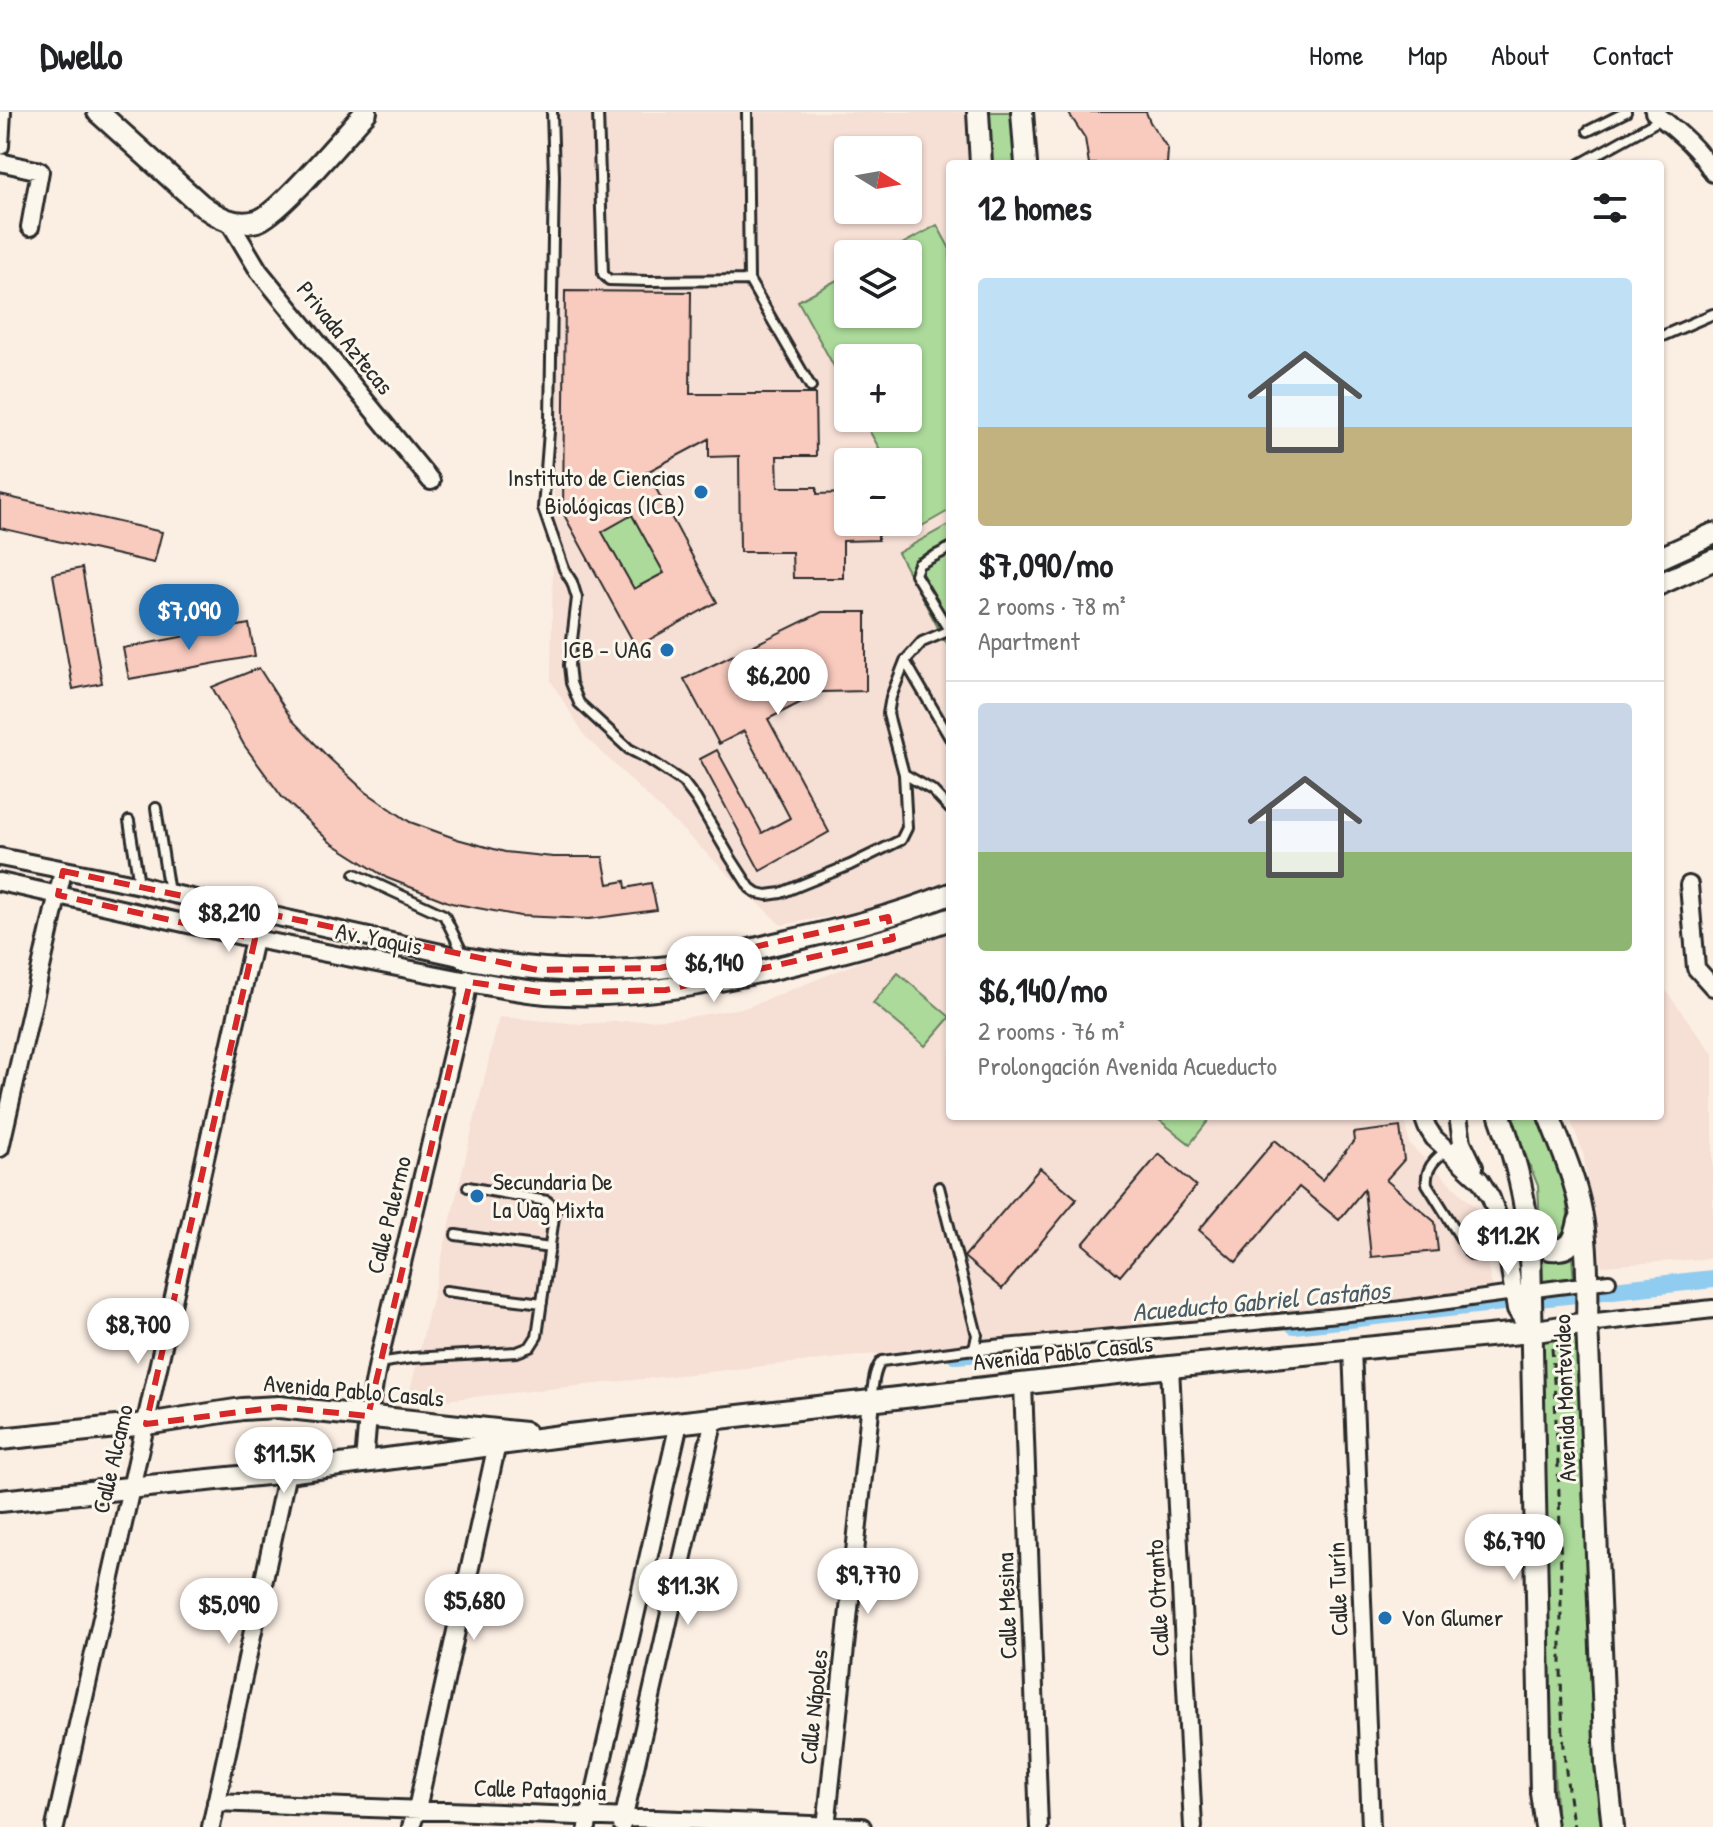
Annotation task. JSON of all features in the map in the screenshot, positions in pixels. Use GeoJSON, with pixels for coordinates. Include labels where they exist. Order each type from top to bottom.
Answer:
{"type":"FeatureCollection","features":[{"type":"Feature","properties":{"kind":"street"},"geometry":{"type":"LineString","coordinates":[[0,146],[2,112]]}},
{"type":"Feature","properties":{"kind":"street"},"geometry":{"type":"LineString","coordinates":[[99,112],[214,215],[244,223],[261,220],[281,205],[360,114]]}},
{"type":"Feature","properties":{"kind":"street"},"geometry":{"type":"LineString","coordinates":[[978,112],[981,160]]}},
{"type":"Feature","properties":{"kind":"street"},"geometry":{"type":"LineString","coordinates":[[1022,112],[1026,160]]}},
{"type":"Feature","properties":{"kind":"street"},"geometry":{"type":"LineString","coordinates":[[1658,115],[1693,146],[1713,173]]}},
{"type":"Feature","properties":{"kind":"street"},"geometry":{"type":"LineString","coordinates":[[0,162],[40,171],[30,227]]}},
{"type":"Feature","properties":{"kind":"street","name":"Privada Aztecas"},"geometry":{"type":"LineString","coordinates":[[229,221],[259,271],[431,481]]}},
{"type":"Feature","properties":{"kind":"street"},"geometry":{"type":"LineString","coordinates":[[1664,556],[1713,534]]}},
{"type":"Feature","properties":{"kind":"street"},"geometry":{"type":"LineString","coordinates":[[1664,582],[1713,560]]}},
{"type":"Feature","properties":{"kind":"street","name":"Av. Yaquis"},"geometry":{"type":"LineString","coordinates":[[0,857],[140,885],[464,958]]}},
{"type":"Feature","properties":{"kind":"street"},"geometry":{"type":"LineString","coordinates":[[0,1148],[63,871]]}},
{"type":"Feature","properties":{"kind":"street","name":"Av. Yaquis"},"geometry":{"type":"LineString","coordinates":[[0,882],[255,939],[468,981]]}},
{"type":"Feature","properties":{"kind":"street"},"geometry":{"type":"LineString","coordinates":[[1689,885],[1696,968],[1713,987]]}},
{"type":"Feature","properties":{"kind":"street"},"geometry":{"type":"LineString","coordinates":[[464,958],[556,971],[660,968],[829,933],[888,917],[946,895]]}},
{"type":"Feature","properties":{"kind":"street","name":"Calle Alcamo"},"geometry":{"type":"LineString","coordinates":[[55,1827],[260,913]]}},
{"type":"Feature","properties":{"kind":"street"},"geometry":{"type":"LineString","coordinates":[[888,917],[893,939]]}},
{"type":"Feature","properties":{"kind":"street"},"geometry":{"type":"LineString","coordinates":[[468,981],[547,993],[666,990],[765,971],[893,939],[946,920]]}},
{"type":"Feature","properties":{"kind":"street","name":"Calle Palermo"},"geometry":{"type":"LineString","coordinates":[[364,1462],[368,1416],[378,1363],[468,981]]}},
{"type":"Feature","properties":{"kind":"street"},"geometry":{"type":"LineString","coordinates":[[1424,1120],[1434,1138],[1454,1146],[1491,1198],[1522,1292]]}},
{"type":"Feature","properties":{"kind":"street"},"geometry":{"type":"LineString","coordinates":[[1454,1146],[1457,1120]]}},
{"type":"Feature","properties":{"kind":"street","name":"Avenida Montevideo"},"geometry":{"type":"LineString","coordinates":[[1501,1120],[1521,1181],[1527,1220],[1522,1292],[1530,1332],[1541,1792],[1546,1827]]}},
{"type":"Feature","properties":{"kind":"street","name":"Avenida Montevideo"},"geometry":{"type":"LineString","coordinates":[[1551,1120],[1574,1181],[1582,1212],[1606,1764],[1613,1827]]}},
{"type":"Feature","properties":{"kind":"street"},"geometry":{"type":"LineString","coordinates":[[1527,1220],[1542,1244],[1559,1250],[1569,1246],[1575,1238],[1582,1212]]}},
{"type":"Feature","properties":{"kind":"street"},"geometry":{"type":"LineString","coordinates":[[974,1349],[1369,1311],[1609,1281]]}},
{"type":"Feature","properties":{"kind":"street","name":"Avenida Pablo Casals"},"geometry":{"type":"LineString","coordinates":[[0,1501],[287,1472],[498,1438],[561,1436],[1170,1367],[1530,1332],[1713,1309]]}},
{"type":"Feature","properties":{"kind":"street","name":"Calle Turín"},"geometry":{"type":"LineString","coordinates":[[1352,1349],[1371,1827]]}},
{"type":"Feature","properties":{"kind":"street","name":"Calle Otranto"},"geometry":{"type":"LineString","coordinates":[[1170,1367],[1193,1827]]}},
{"type":"Feature","properties":{"kind":"street","name":"Calle Mesina"},"geometry":{"type":"LineString","coordinates":[[1023,1384],[1039,1827]]}},
{"type":"Feature","properties":{"kind":"street","name":"Calle Nápoles"},"geometry":{"type":"LineString","coordinates":[[826,1826],[871,1401]]}},
{"type":"Feature","properties":{"kind":"street","name":"Avenida Pablo Casals"},"geometry":{"type":"LineString","coordinates":[[0,1439],[279,1407],[368,1416],[498,1438]]}},
{"type":"Feature","properties":{"kind":"street"},"geometry":{"type":"LineString","coordinates":[[623,1822],[714,1419]]}},
{"type":"Feature","properties":{"kind":"street"},"geometry":{"type":"LineString","coordinates":[[588,1821],[679,1423]]}},
{"type":"Feature","properties":{"kind":"street"},"geometry":{"type":"LineString","coordinates":[[411,1827],[498,1438]]}},
{"type":"Feature","properties":{"kind":"street"},"geometry":{"type":"LineString","coordinates":[[211,1827],[287,1472]]}},
{"type":"Feature","properties":{"kind":"street","name":"Calle Patagonia"},"geometry":{"type":"LineString","coordinates":[[216,1802],[417,1809],[588,1821],[862,1827]]}},
{"type":"Feature","properties":{"kind":"lane"},"geometry":{"type":"LineString","coordinates":[[552,112],[554,176],[550,419],[543,508],[577,598],[569,665],[571,683],[579,703],[629,749],[683,782],[750,888],[767,895],[781,893],[901,840],[907,828],[904,774],[888,714],[891,697],[905,661],[922,642],[946,633]]}},
{"type":"Feature","properties":{"kind":"lane"},"geometry":{"type":"LineString","coordinates":[[598,112],[605,277],[609,280],[648,281],[749,280]]}},
{"type":"Feature","properties":{"kind":"lane"},"geometry":{"type":"LineString","coordinates":[[747,112],[749,280],[811,387]]}},
{"type":"Feature","properties":{"kind":"lane"},"geometry":{"type":"LineString","coordinates":[[1588,131],[1626,112]]}},
{"type":"Feature","properties":{"kind":"lane"},"geometry":{"type":"LineString","coordinates":[[1586,160],[1658,115]]}},
{"type":"Feature","properties":{"kind":"lane"},"geometry":{"type":"LineString","coordinates":[[1664,335],[1713,314]]}},
{"type":"Feature","properties":{"kind":"lane"},"geometry":{"type":"LineString","coordinates":[[946,550],[919,564],[915,574],[946,624]]}},
{"type":"Feature","properties":{"kind":"lane"},"geometry":{"type":"LineString","coordinates":[[905,661],[946,731]]}},
{"type":"Feature","properties":{"kind":"lane"},"geometry":{"type":"LineString","coordinates":[[904,774],[932,790],[946,805]]}},
{"type":"Feature","properties":{"kind":"lane"},"geometry":{"type":"LineString","coordinates":[[156,808],[169,893]]}},
{"type":"Feature","properties":{"kind":"lane"},"geometry":{"type":"LineString","coordinates":[[129,821],[140,885]]}},
{"type":"Feature","properties":{"kind":"lane"},"geometry":{"type":"LineString","coordinates":[[355,874],[444,915],[464,958]]}},
{"type":"Feature","properties":{"kind":"lane"},"geometry":{"type":"LineString","coordinates":[[1454,1146],[1426,1172],[1427,1184],[1470,1253],[1473,1255],[1493,1246],[1527,1220]]}},
{"type":"Feature","properties":{"kind":"lane"},"geometry":{"type":"LineString","coordinates":[[378,1363],[517,1352],[530,1347],[537,1336],[555,1210],[547,1201],[468,1187]]}},
{"type":"Feature","properties":{"kind":"lane"},"geometry":{"type":"LineString","coordinates":[[871,1401],[876,1371],[882,1361],[974,1349],[977,1335],[939,1187]]}},
{"type":"Feature","properties":{"kind":"lane"},"geometry":{"type":"LineString","coordinates":[[456,1235],[550,1248]]}},
{"type":"Feature","properties":{"kind":"lane"},"geometry":{"type":"LineString","coordinates":[[446,1291],[542,1303]]}},
{"type":"Feature","properties":{"kind":"highlighted area"},"geometry":{"type":"Polygon","coordinates":[[[63,871],[538,970],[660,968],[888,917],[893,939],[666,990],[547,993],[470,982],[368,1416],[279,1407],[146,1424],[255,939],[58,895],[63,871]]]}},
{"type":"Feature","properties":{"kind":"shaded area","name":"Instituto de Ciencias Biológicas (ICB)"},"geometry":{"type":"Polygon","coordinates":[[[560,112],[966,112],[971,160],[946,160],[946,888],[917,901],[781,925],[585,736],[551,681],[560,112]]]}},
{"type":"Feature","properties":{"kind":"shaded area"},"geometry":{"type":"Polygon","coordinates":[[[946,928],[946,1120],[1406,1120],[1409,1144],[1477,1209],[1493,1291],[407,1404],[499,1017],[581,1024],[683,1018],[748,1007],[946,928]]]}},
{"type":"Feature","properties":{"kind":"shaded area"},"geometry":{"type":"Polygon","coordinates":[[[1664,988],[1713,1054],[1713,1258],[1602,1266],[1583,1152],[1571,1120],[1664,1120],[1664,988]]]}},
{"type":"Feature","properties":{"kind":"green space"},"geometry":{"type":"Polygon","coordinates":[[[989,112],[1017,112],[1021,160],[992,160],[989,112]]]}},
{"type":"Feature","properties":{"kind":"green space"},"geometry":{"type":"Polygon","coordinates":[[[937,225],[946,242],[946,512],[922,526],[922,448],[879,448],[870,432],[922,432],[922,344],[834,344],[834,367],[798,301],[834,282],[834,328],[922,328],[922,240],[910,240],[937,225]]]}},
{"type":"Feature","properties":{"kind":"green space"},"geometry":{"type":"Polygon","coordinates":[[[632,515],[664,573],[634,589],[602,532],[632,515]]]}},
{"type":"Feature","properties":{"kind":"green space"},"geometry":{"type":"Polygon","coordinates":[[[946,526],[946,643],[898,553],[946,526]]]}},
{"type":"Feature","properties":{"kind":"green space"},"geometry":{"type":"Polygon","coordinates":[[[898,973],[946,1014],[946,1022],[925,1046],[873,1003],[898,973]]]}},
{"type":"Feature","properties":{"kind":"green space"},"geometry":{"type":"Polygon","coordinates":[[[1159,1120],[1209,1120],[1190,1144],[1159,1120]]]}},
{"type":"Feature","properties":{"kind":"green space"},"geometry":{"type":"Polygon","coordinates":[[[1512,1120],[1546,1120],[1562,1177],[1574,1283],[1543,1283],[1538,1186],[1512,1120]]]}},
{"type":"Feature","properties":{"kind":"green space"},"geometry":{"type":"Polygon","coordinates":[[[1581,1332],[1611,1827],[1557,1827],[1543,1559],[1536,1341],[1581,1332]]]}},
{"type":"Feature","properties":{"kind":"building"},"geometry":{"type":"Polygon","coordinates":[[[1068,112],[1146,112],[1168,149],[1167,160],[1088,160],[1085,138],[1068,112]]]}},
{"type":"Feature","properties":{"kind":"building"},"geometry":{"type":"Polygon","coordinates":[[[565,291],[691,292],[690,394],[815,394],[816,456],[777,456],[778,487],[817,487],[817,494],[834,493],[834,536],[878,536],[878,540],[843,541],[843,578],[793,578],[792,552],[740,552],[739,456],[709,457],[709,439],[647,472],[717,602],[636,647],[563,513],[565,291]],[[632,515],[602,532],[634,589],[664,573],[632,515]]]}},
{"type":"Feature","properties":{"kind":"building"},"geometry":{"type":"Polygon","coordinates":[[[0,495],[162,532],[154,563],[0,528],[0,495]]]}},
{"type":"Feature","properties":{"kind":"building"},"geometry":{"type":"Polygon","coordinates":[[[82,568],[102,683],[73,689],[53,574],[82,568]]]}},
{"type":"Feature","properties":{"kind":"building"},"geometry":{"type":"Polygon","coordinates":[[[822,612],[866,612],[866,691],[821,692],[768,719],[829,832],[760,871],[700,759],[717,750],[762,833],[790,818],[744,731],[719,744],[684,679],[822,612]]]}},
{"type":"Feature","properties":{"kind":"building"},"geometry":{"type":"Polygon","coordinates":[[[249,624],[255,656],[129,679],[123,648],[249,624]]]}},
{"type":"Feature","properties":{"kind":"building"},"geometry":{"type":"Polygon","coordinates":[[[259,668],[292,720],[328,757],[366,792],[410,822],[505,852],[553,857],[603,857],[608,884],[625,881],[626,888],[651,883],[657,910],[589,919],[520,916],[451,903],[387,878],[330,842],[282,797],[244,745],[212,687],[259,668]]]}},
{"type":"Feature","properties":{"kind":"building"},"geometry":{"type":"Polygon","coordinates":[[[1400,1127],[1404,1160],[1386,1180],[1435,1222],[1438,1251],[1371,1257],[1364,1189],[1339,1220],[1299,1187],[1236,1262],[1199,1230],[1275,1140],[1322,1180],[1354,1141],[1353,1133],[1400,1127]]]}},
{"type":"Feature","properties":{"kind":"building"},"geometry":{"type":"Polygon","coordinates":[[[1159,1154],[1196,1186],[1120,1276],[1083,1244],[1159,1154]]]}},
{"type":"Feature","properties":{"kind":"building"},"geometry":{"type":"Polygon","coordinates":[[[1040,1168],[1077,1199],[1002,1289],[964,1257],[1040,1168]]]}},
{"type":"Feature","properties":{"kind":"waterway","name":"Acueducto Gabriel Castaños"},"geometry":{"type":"LineString","coordinates":[[1294,1325],[1713,1279]]}},
{"type":"Feature","properties":{"kind":"waterway","name":"Acueducto Gabriel Castaños"},"geometry":{"type":"LineString","coordinates":[[956,1355],[994,1352]]}},
{"type":"Feature","properties":{"kind":"place","name":"Instituto de Ciencias Biológicas (ICB)"},"geometry":{"type":"Point","coordinates":[701,492]}},
{"type":"Feature","properties":{"kind":"place","name":"ICB - UAG"},"geometry":{"type":"Point","coordinates":[667,650]}},
{"type":"Feature","properties":{"kind":"place","name":"Secundaria De La Uag Mixta"},"geometry":{"type":"Point","coordinates":[477,1196]}},
{"type":"Feature","properties":{"kind":"place","name":"Von Glumer"},"geometry":{"type":"Point","coordinates":[1385,1618]}}]}
